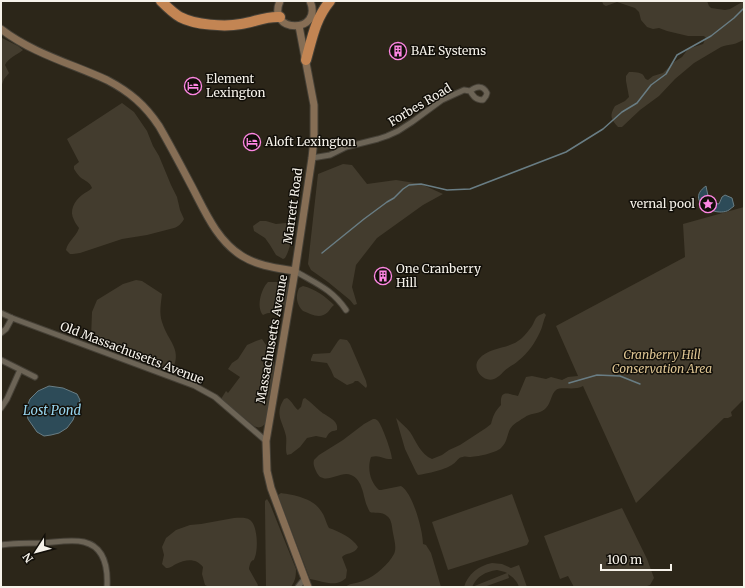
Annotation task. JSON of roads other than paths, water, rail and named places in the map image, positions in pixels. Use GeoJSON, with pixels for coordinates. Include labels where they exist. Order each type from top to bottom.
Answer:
{"type":"FeatureCollection","features":[{"type":"Feature","properties":{"kind":"highway"},"geometry":{"type":"LineString","coordinates":[[161,1],[171,11],[179,16],[187,20],[201,23],[233,25],[244,24],[267,17],[280,17]]}},
{"type":"Feature","properties":{"kind":"highway"},"geometry":{"type":"LineString","coordinates":[[310,18],[330,1]]}},
{"type":"Feature","properties":{"kind":"highway"},"geometry":{"type":"LineString","coordinates":[[306,60],[316,23],[330,1]]}},
{"type":"Feature","properties":{"kind":"main road"},"geometry":{"type":"LineString","coordinates":[[280,1],[278,8],[280,17],[287,24],[293,26],[299,26],[306,23],[310,18],[312,8],[310,1]]}},
{"type":"Feature","properties":{"kind":"main road","name":"Marrett Road"},"geometry":{"type":"LineString","coordinates":[[295,271],[312,158],[314,130],[314,105],[299,26]]}},
{"type":"Feature","properties":{"kind":"main road","name":"Massachusetts Avenue"},"geometry":{"type":"LineString","coordinates":[[1,30],[31,48],[107,80],[136,99],[159,126],[205,212],[223,239],[237,252],[249,260],[295,271],[266,441],[266,471],[308,587]]}},
{"type":"Feature","properties":{"kind":"street","name":"Forbes Road"},"geometry":{"type":"LineString","coordinates":[[312,158],[330,155],[346,147],[387,136],[408,125],[442,100],[464,90],[470,91]]}},
{"type":"Feature","properties":{"kind":"street"},"geometry":{"type":"LineString","coordinates":[[295,271],[321,285],[332,293],[342,303],[346,310]]}},
{"type":"Feature","properties":{"kind":"street","name":"Old Massachusetts Avenue"},"geometry":{"type":"LineString","coordinates":[[1,313],[195,386],[214,397],[266,441]]}},
{"type":"Feature","properties":{"kind":"street"},"geometry":{"type":"LineString","coordinates":[[1,333],[6,329],[12,318]]}},
{"type":"Feature","properties":{"kind":"street"},"geometry":{"type":"LineString","coordinates":[[1,360],[35,377]]}},
{"type":"Feature","properties":{"kind":"street"},"geometry":{"type":"LineString","coordinates":[[1,408],[7,399],[20,370]]}},
{"type":"Feature","properties":{"kind":"street"},"geometry":{"type":"LineString","coordinates":[[1,545],[70,541],[83,542],[92,545],[97,549],[105,562],[107,570],[107,587]]}},
{"type":"Feature","properties":{"kind":"street"},"geometry":{"type":"LineString","coordinates":[[298,587],[304,578]]}},
{"type":"Feature","properties":{"kind":"water"},"geometry":{"type":"Polygon","coordinates":[[[706,186],[711,202],[719,204],[722,197],[725,195],[732,198],[734,206],[723,212],[717,212],[704,207],[698,197],[700,192],[706,186]]]}},
{"type":"Feature","properties":{"kind":"water","name":"Lost Pond"},"geometry":{"type":"Polygon","coordinates":[[[49,386],[63,388],[77,394],[80,400],[73,420],[67,428],[59,433],[44,436],[37,432],[28,419],[26,409],[30,399],[38,391],[49,386]]]}},
{"type":"Feature","properties":{"kind":"waterway"},"geometry":{"type":"LineString","coordinates":[[322,253],[409,185],[421,184],[447,190],[470,189],[566,152],[603,129],[622,112],[637,103],[651,85],[666,74],[677,55],[711,36],[744,8]]}},
{"type":"Feature","properties":{"kind":"waterway"},"geometry":{"type":"LineString","coordinates":[[569,383],[597,375],[620,376],[640,384]]}},
{"type":"Feature","properties":{"kind":"place","name":"BAE Systems"},"geometry":{"type":"Point","coordinates":[398,51]}},
{"type":"Feature","properties":{"kind":"place","name":"Element Lexington"},"geometry":{"type":"Point","coordinates":[193,86]}},
{"type":"Feature","properties":{"kind":"place","name":"Aloft Lexington"},"geometry":{"type":"Point","coordinates":[252,142]}},
{"type":"Feature","properties":{"kind":"place","name":"vernal pool"},"geometry":{"type":"Point","coordinates":[708,204]}},
{"type":"Feature","properties":{"kind":"place","name":"One Cranberry Hill"},"geometry":{"type":"Point","coordinates":[383,276]}},
{"type":"Feature","properties":{"kind":"park label","name":"Cranberry Hill Conservation Area"},"geometry":{"type":"Point","coordinates":[662,362]}}]}
